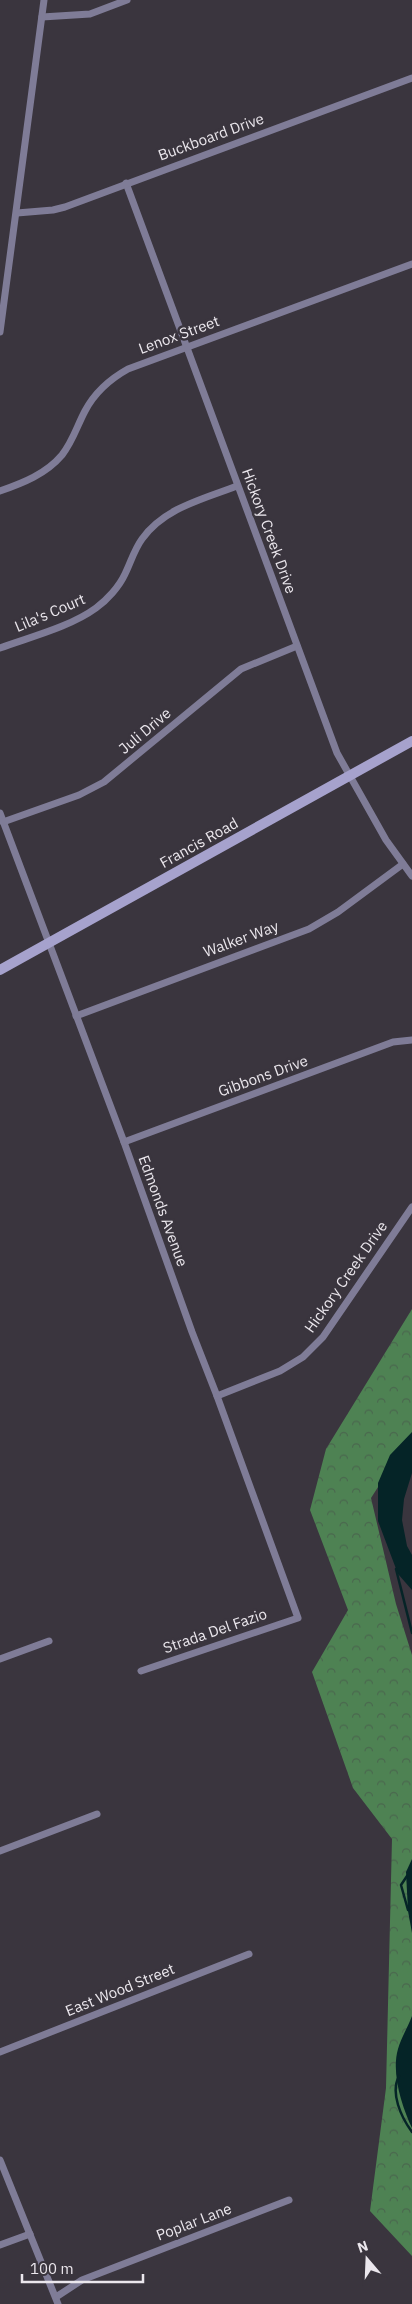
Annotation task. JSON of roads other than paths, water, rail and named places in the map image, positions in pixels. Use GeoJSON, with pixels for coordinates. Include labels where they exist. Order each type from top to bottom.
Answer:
{"type":"FeatureCollection","features":[{"type":"Feature","properties":{"kind":"street"},"geometry":{"type":"LineString","coordinates":[[0,332],[44,0]]}},
{"type":"Feature","properties":{"kind":"street"},"geometry":{"type":"LineString","coordinates":[[42,17],[90,14],[127,0]]}},
{"type":"Feature","properties":{"kind":"street","name":"Buckboard Drive"},"geometry":{"type":"LineString","coordinates":[[17,213],[53,210],[412,78]]}},
{"type":"Feature","properties":{"kind":"street","name":"Hickory Creek Drive"},"geometry":{"type":"LineString","coordinates":[[126,183],[337,753],[349,776],[412,876]]}},
{"type":"Feature","properties":{"kind":"street","name":"Lenox Street"},"geometry":{"type":"LineString","coordinates":[[0,491],[28,480],[55,462],[73,438],[91,400],[112,379],[128,369],[412,264]]}},
{"type":"Feature","properties":{"kind":"street","name":"Lila's Court"},"geometry":{"type":"LineString","coordinates":[[0,648],[74,621],[95,609],[116,588],[125,575],[142,539],[159,521],[182,506],[237,486]]}},
{"type":"Feature","properties":{"kind":"street","name":"Juli Drive"},"geometry":{"type":"LineString","coordinates":[[3,822],[80,794],[104,782],[241,668],[297,646]]}},
{"type":"Feature","properties":{"kind":"street","name":"Francis Road"},"geometry":{"type":"LineString","coordinates":[[0,970],[412,741]]}},
{"type":"Feature","properties":{"kind":"street","name":"Edmonds Avenue"},"geometry":{"type":"LineString","coordinates":[[0,813],[124,1142],[298,1618]]}},
{"type":"Feature","properties":{"kind":"street","name":"Walker Way"},"geometry":{"type":"LineString","coordinates":[[76,1016],[310,929],[338,912],[403,864]]}},
{"type":"Feature","properties":{"kind":"street","name":"Gibbons Drive"},"geometry":{"type":"LineString","coordinates":[[124,1142],[393,1042],[412,1040]]}},
{"type":"Feature","properties":{"kind":"street","name":"Hickory Creek Drive"},"geometry":{"type":"LineString","coordinates":[[217,1396],[280,1371],[303,1357],[323,1337],[412,1207]]}},
{"type":"Feature","properties":{"kind":"street","name":"Strada Del Fazio"},"geometry":{"type":"LineString","coordinates":[[141,1671],[298,1618]]}},
{"type":"Feature","properties":{"kind":"street"},"geometry":{"type":"LineString","coordinates":[[0,1660],[49,1641]]}},
{"type":"Feature","properties":{"kind":"street"},"geometry":{"type":"LineString","coordinates":[[0,1851],[97,1814]]}},
{"type":"Feature","properties":{"kind":"street","name":"East Wood Street"},"geometry":{"type":"LineString","coordinates":[[0,2052],[249,1954]]}},
{"type":"Feature","properties":{"kind":"street"},"geometry":{"type":"LineString","coordinates":[[0,2160],[57,2300]]}},
{"type":"Feature","properties":{"kind":"street","name":"Poplar Lane"},"geometry":{"type":"LineString","coordinates":[[57,2300],[82,2280],[289,2200]]}},
{"type":"Feature","properties":{"kind":"street"},"geometry":{"type":"LineString","coordinates":[[0,2245],[30,2234]]}},
{"type":"Feature","properties":{"kind":"waterway"},"geometry":{"type":"LineString","coordinates":[[396,1569],[412,1633]]}},
{"type":"Feature","properties":{"kind":"waterway"},"geometry":{"type":"LineString","coordinates":[[407,1876],[401,1885],[408,1910]]}},
{"type":"Feature","properties":{"kind":"waterway"},"geometry":{"type":"LineString","coordinates":[[399,2076],[396,2097],[404,2119],[412,2132]]}}]}
